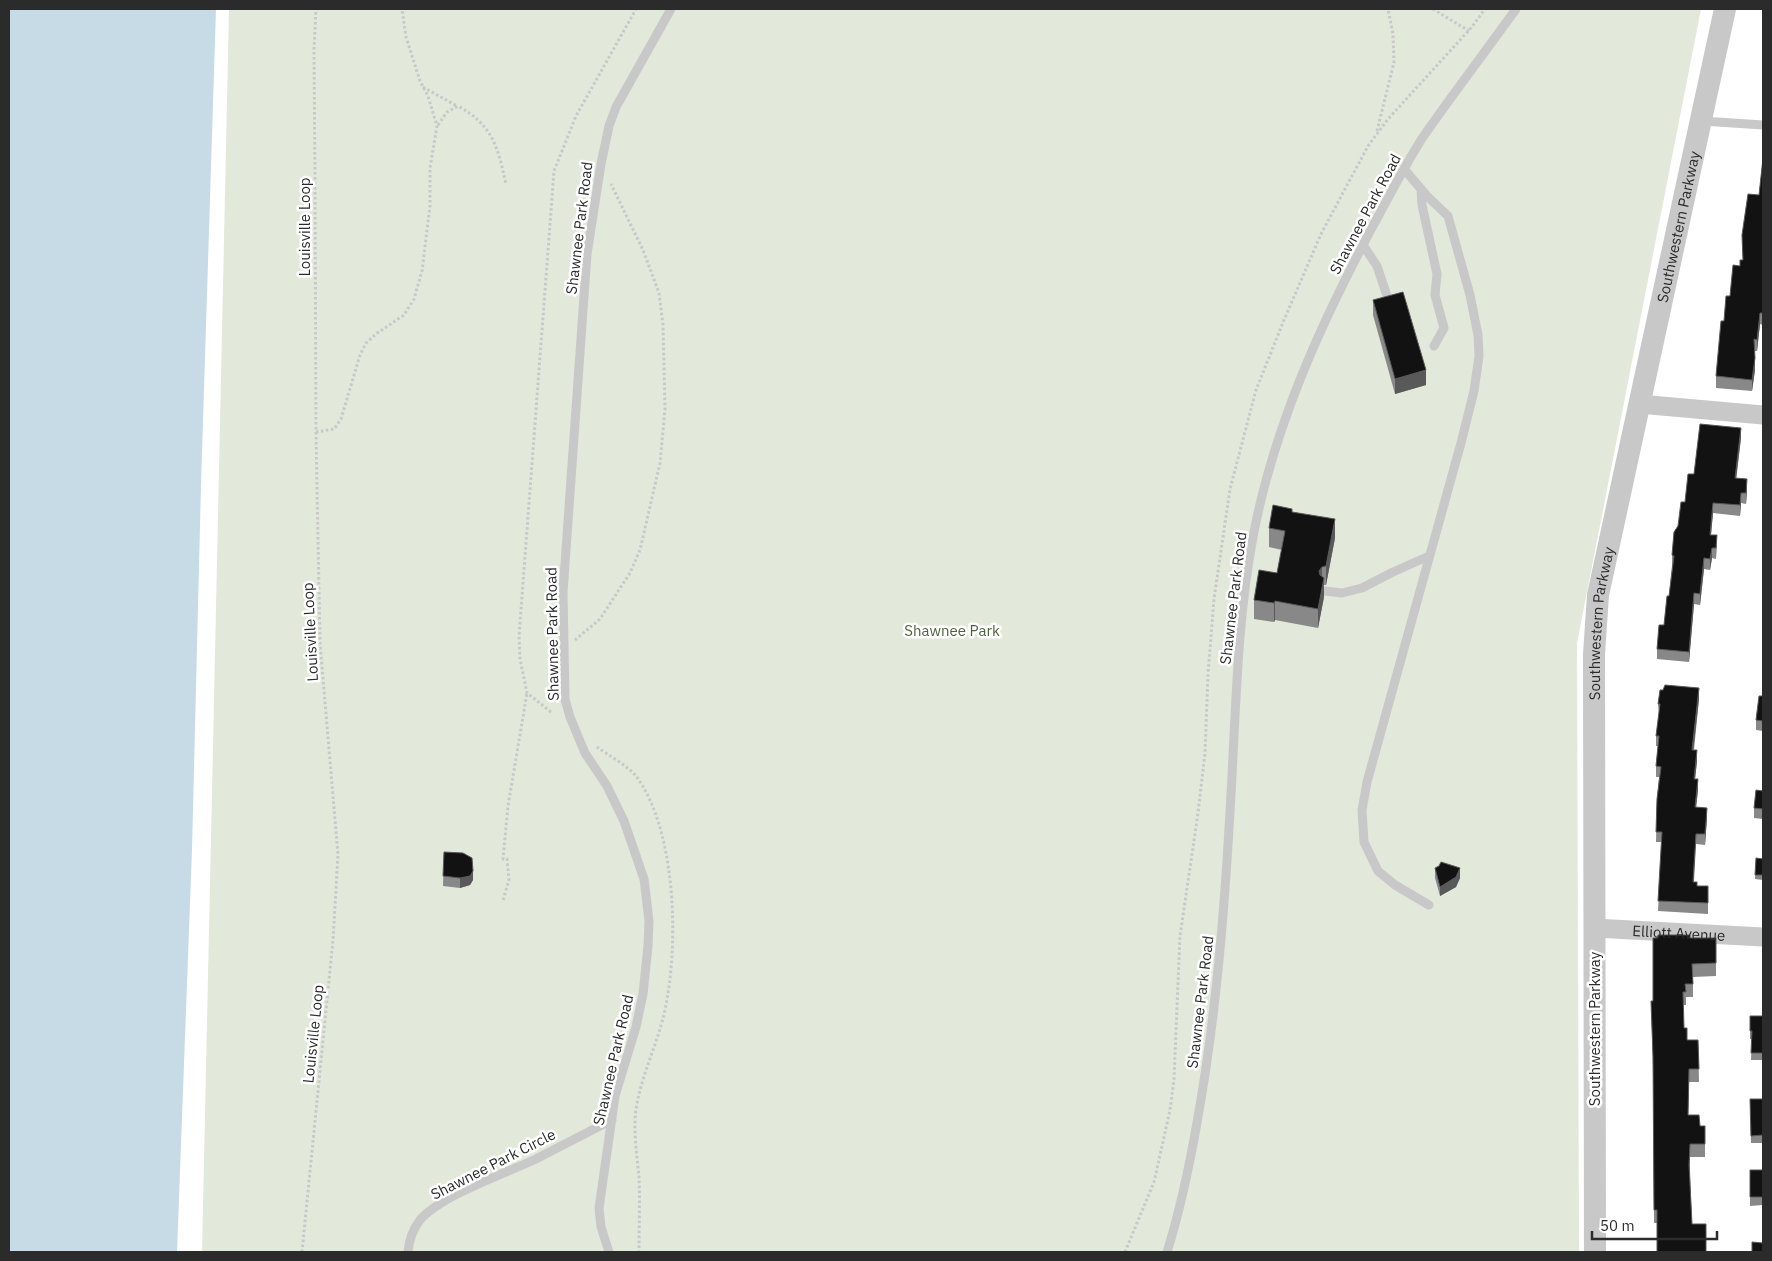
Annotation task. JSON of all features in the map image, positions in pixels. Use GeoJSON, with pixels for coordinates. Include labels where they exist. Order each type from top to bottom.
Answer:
{"type":"FeatureCollection","features":[{"type":"Feature","properties":{"kind":"street","name":"Southwestern Parkway"},"geometry":{"type":"LineString","coordinates":[[1594,1252],[1594,928],[1596,625],[1598,595],[1725,9]]}},
{"type":"Feature","properties":{"kind":"street"},"geometry":{"type":"LineString","coordinates":[[1639,404],[1763,415]]}},
{"type":"Feature","properties":{"kind":"street","name":"Elliott Avenue"},"geometry":{"type":"LineString","coordinates":[[1594,928],[1763,937]]}},
{"type":"Feature","properties":{"kind":"lane","name":"Shawnee Park Road"},"geometry":{"type":"LineString","coordinates":[[607,1252],[601,1227],[600,1208],[615,1096],[636,1027],[643,994],[648,946],[646,896],[644,880],[624,821],[607,786],[586,753],[570,717],[565,699],[563,592],[587,254],[601,164],[609,126],[616,107],[671,9]]}},
{"type":"Feature","properties":{"kind":"lane","name":"Shawnee Park Road"},"geometry":{"type":"LineString","coordinates":[[1167,1252],[1178,1218],[1192,1153],[1205,1077],[1216,994],[1225,906],[1238,660],[1246,582],[1264,488],[1287,412],[1307,362],[1363,245],[1422,139],[1516,9]]}},
{"type":"Feature","properties":{"kind":"lane"},"geometry":{"type":"LineString","coordinates":[[1702,121],[1763,125]]}},
{"type":"Feature","properties":{"kind":"lane"},"geometry":{"type":"LineString","coordinates":[[1404,169],[1448,216],[1470,294],[1478,335],[1479,356],[1474,391],[1367,782],[1362,810],[1364,842],[1378,871],[1395,885],[1429,905]]}},
{"type":"Feature","properties":{"kind":"lane"},"geometry":{"type":"LineString","coordinates":[[1421,188],[1422,205],[1437,274],[1435,295],[1444,328],[1434,346]]}},
{"type":"Feature","properties":{"kind":"lane"},"geometry":{"type":"LineString","coordinates":[[1363,245],[1377,266],[1389,302]]}},
{"type":"Feature","properties":{"kind":"lane"},"geometry":{"type":"LineString","coordinates":[[1325,590],[1342,593],[1362,588],[1429,556]]}},
{"type":"Feature","properties":{"kind":"lane","name":"Shawnee Park Circle"},"geometry":{"type":"LineString","coordinates":[[408,1252],[411,1236],[420,1221],[431,1210],[461,1192],[536,1158],[612,1120]]}},
{"type":"Feature","properties":{"kind":"path","name":"Louisville Loop"},"geometry":{"type":"LineString","coordinates":[[302,1252],[334,940],[338,855],[320,644],[316,432],[314,50],[316,9]]}},
{"type":"Feature","properties":{"kind":"path"},"geometry":{"type":"LineString","coordinates":[[402,9],[406,37],[437,126]]}},
{"type":"Feature","properties":{"kind":"path"},"geometry":{"type":"LineString","coordinates":[[503,900],[509,880],[507,859],[503,858],[506,822],[527,693],[520,659],[519,636],[554,171],[576,116],[636,9]]}},
{"type":"Feature","properties":{"kind":"path"},"geometry":{"type":"LineString","coordinates":[[1377,134],[1394,62],[1393,34],[1388,9]]}},
{"type":"Feature","properties":{"kind":"path"},"geometry":{"type":"LineString","coordinates":[[1433,9],[1468,31]]}},
{"type":"Feature","properties":{"kind":"path"},"geometry":{"type":"LineString","coordinates":[[423,86],[472,114],[483,124],[496,148],[506,184]]}},
{"type":"Feature","properties":{"kind":"path"},"geometry":{"type":"LineString","coordinates":[[316,432],[334,429],[341,419],[363,349],[376,334],[404,315],[414,299],[426,247],[430,206],[430,168],[437,126],[447,112],[458,106]]}},
{"type":"Feature","properties":{"kind":"path"},"geometry":{"type":"LineString","coordinates":[[564,648],[600,619],[630,573],[640,550],[660,463],[665,408],[663,325],[659,293],[643,250],[601,164]]}},
{"type":"Feature","properties":{"kind":"path"},"geometry":{"type":"LineString","coordinates":[[527,693],[551,712]]}},
{"type":"Feature","properties":{"kind":"green space","name":"Shawnee Park"},"geometry":{"type":"Polygon","coordinates":[[[229,9],[1701,9],[1577,643],[1579,1252],[202,1252],[229,9]]]}},
{"type":"Feature","properties":{"kind":"water"},"geometry":{"type":"Polygon","coordinates":[[[9,9],[216,9],[192,850],[177,1252],[9,1252],[9,9]]]}},
{"type":"Feature","properties":{"kind":"building"},"geometry":{"type":"Polygon","coordinates":[[[1763,158],[1763,313],[1760,313],[1757,340],[1754,339],[1755,358],[1752,380],[1716,376],[1721,321],[1724,321],[1726,296],[1730,296],[1733,265],[1740,266],[1740,260],[1743,260],[1742,235],[1748,194],[1759,195],[1763,158]]]}},
{"type":"Feature","properties":{"kind":"building"},"geometry":{"type":"Polygon","coordinates":[[[1403,292],[1426,370],[1395,379],[1373,300],[1403,292]]]}},
{"type":"Feature","properties":{"kind":"building"},"geometry":{"type":"Polygon","coordinates":[[[1700,424],[1741,428],[1735,478],[1747,479],[1746,493],[1741,493],[1740,505],[1713,503],[1710,535],[1717,535],[1716,548],[1712,548],[1710,559],[1704,558],[1700,594],[1694,593],[1689,652],[1657,649],[1659,625],[1664,625],[1667,596],[1669,596],[1674,556],[1672,555],[1674,532],[1678,526],[1681,502],[1685,502],[1688,474],[1694,474],[1700,424]]]}},
{"type":"Feature","properties":{"kind":"building"},"geometry":{"type":"Polygon","coordinates":[[[1273,505],[1292,509],[1292,512],[1335,519],[1326,566],[1322,567],[1319,571],[1320,575],[1324,578],[1318,609],[1275,601],[1274,603],[1254,600],[1259,570],[1277,573],[1285,531],[1269,528],[1273,505]]]}},
{"type":"Feature","properties":{"kind":"building"},"geometry":{"type":"Polygon","coordinates":[[[1665,685],[1699,688],[1692,750],[1697,750],[1694,779],[1698,779],[1695,807],[1707,808],[1705,834],[1696,834],[1693,882],[1697,882],[1697,886],[1708,886],[1708,903],[1658,901],[1662,832],[1656,832],[1657,799],[1661,767],[1656,766],[1659,736],[1656,736],[1660,690],[1663,690],[1665,685]]]}},
{"type":"Feature","properties":{"kind":"building"},"geometry":{"type":"Polygon","coordinates":[[[1759,696],[1763,696],[1763,721],[1756,720],[1759,696]]]}},
{"type":"Feature","properties":{"kind":"building"},"geometry":{"type":"Polygon","coordinates":[[[1756,790],[1763,791],[1763,809],[1754,808],[1756,790]]]}},
{"type":"Feature","properties":{"kind":"building"},"geometry":{"type":"Polygon","coordinates":[[[444,852],[463,853],[472,858],[473,871],[470,876],[460,878],[443,876],[444,852]]]}},
{"type":"Feature","properties":{"kind":"building"},"geometry":{"type":"Polygon","coordinates":[[[1756,858],[1763,859],[1763,875],[1755,875],[1756,858]]]}},
{"type":"Feature","properties":{"kind":"building"},"geometry":{"type":"Polygon","coordinates":[[[1441,862],[1460,868],[1456,877],[1440,887],[1435,868],[1441,862]]]}},
{"type":"Feature","properties":{"kind":"building"},"geometry":{"type":"Polygon","coordinates":[[[1658,935],[1690,935],[1690,938],[1716,938],[1716,963],[1692,964],[1693,984],[1685,984],[1686,992],[1683,992],[1684,1028],[1687,1028],[1687,1040],[1698,1040],[1699,1069],[1689,1069],[1688,1115],[1699,1115],[1700,1126],[1705,1126],[1705,1144],[1690,1144],[1689,1165],[1692,1224],[1706,1224],[1706,1252],[1657,1252],[1657,1210],[1654,1210],[1651,1001],[1653,1001],[1653,938],[1658,938],[1658,935]]]}},
{"type":"Feature","properties":{"kind":"building"},"geometry":{"type":"Polygon","coordinates":[[[1750,1016],[1763,1016],[1763,1053],[1751,1053],[1752,1031],[1750,1031],[1750,1016]]]}},
{"type":"Feature","properties":{"kind":"building"},"geometry":{"type":"Polygon","coordinates":[[[1750,1099],[1763,1099],[1763,1135],[1751,1136],[1750,1099]]]}},
{"type":"Feature","properties":{"kind":"building"},"geometry":{"type":"Polygon","coordinates":[[[1750,1170],[1763,1170],[1763,1197],[1750,1197],[1750,1170]]]}},
{"type":"Feature","properties":{"kind":"building"},"geometry":{"type":"Polygon","coordinates":[[[1752,1242],[1763,1243],[1763,1252],[1752,1252],[1752,1242]]]}}]}
